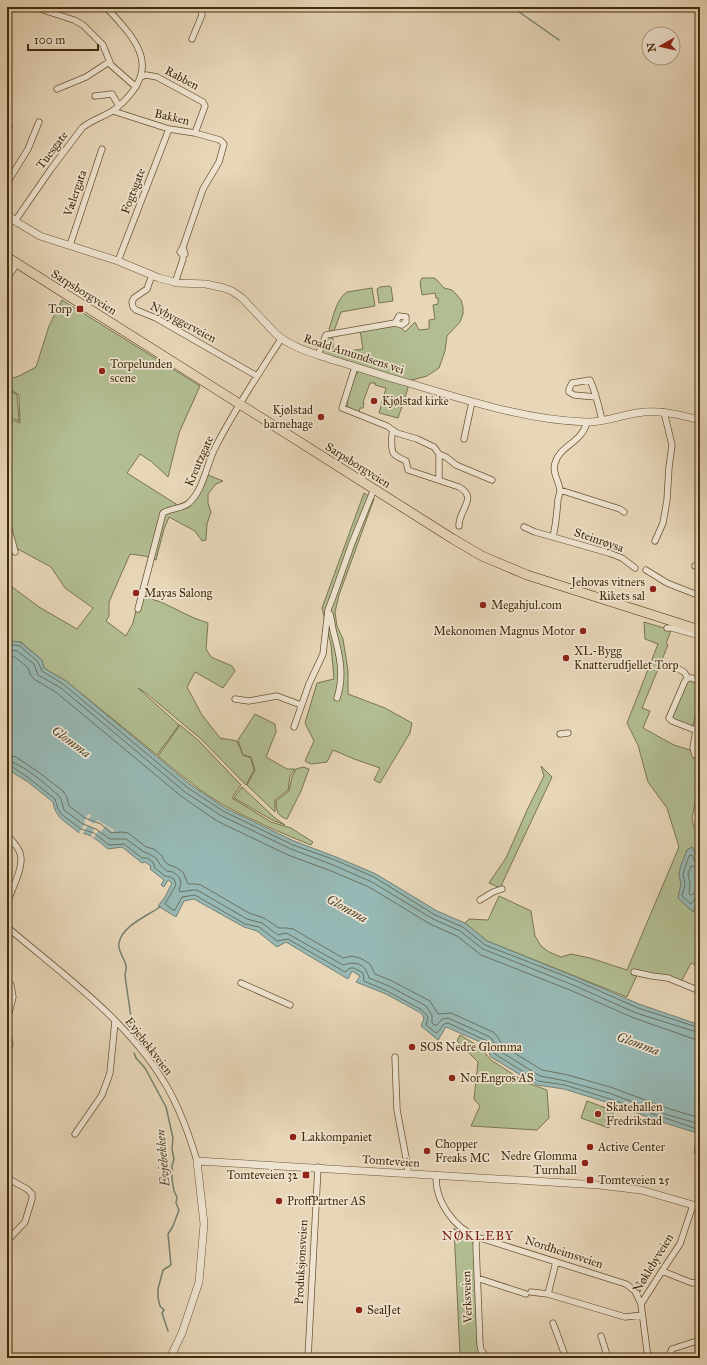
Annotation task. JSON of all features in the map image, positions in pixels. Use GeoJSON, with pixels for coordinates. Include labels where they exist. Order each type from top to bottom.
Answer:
{"type":"FeatureCollection","features":[{"type":"Feature","properties":{"kind":"highway","name":"Sarpsborgveien"},"geometry":{"type":"LineString","coordinates":[[7,257],[465,546],[513,570],[569,590],[700,630]]}},
{"type":"Feature","properties":{"kind":"street","name":"Tuesgate"},"geometry":{"type":"LineString","coordinates":[[15,221],[82,128],[88,123],[113,111],[119,106],[136,87],[141,77],[143,61],[140,52],[126,29],[105,7]]}},
{"type":"Feature","properties":{"kind":"street"},"geometry":{"type":"LineString","coordinates":[[192,39],[202,15],[200,7]]}},
{"type":"Feature","properties":{"kind":"street"},"geometry":{"type":"LineString","coordinates":[[40,9],[74,20],[83,25],[103,45],[111,65],[136,87]]}},
{"type":"Feature","properties":{"kind":"street"},"geometry":{"type":"LineString","coordinates":[[57,89],[86,77],[109,62]]}},
{"type":"Feature","properties":{"kind":"street","name":"Rabben"},"geometry":{"type":"LineString","coordinates":[[141,77],[146,75],[157,77],[203,102],[205,106],[194,133]]}},
{"type":"Feature","properties":{"kind":"street"},"geometry":{"type":"LineString","coordinates":[[95,96],[112,94],[119,106]]}},
{"type":"Feature","properties":{"kind":"street","name":"Bakken"},"geometry":{"type":"LineString","coordinates":[[113,111],[169,129],[194,133],[220,140],[224,144],[219,162],[203,189],[180,252],[183,255],[183,259],[175,283]]}},
{"type":"Feature","properties":{"kind":"street"},"geometry":{"type":"LineString","coordinates":[[7,122],[9,127],[7,133]]}},
{"type":"Feature","properties":{"kind":"street"},"geometry":{"type":"LineString","coordinates":[[7,183],[28,150],[39,122]]}},
{"type":"Feature","properties":{"kind":"street","name":"Fogtsgate"},"geometry":{"type":"LineString","coordinates":[[118,262],[169,129]]}},
{"type":"Feature","properties":{"kind":"street","name":"Vælergata"},"geometry":{"type":"LineString","coordinates":[[70,245],[102,149]]}},
{"type":"Feature","properties":{"kind":"street","name":"Roald Amundsens vei"},"geometry":{"type":"LineString","coordinates":[[7,214],[15,221],[40,236],[118,262],[152,276],[175,283],[217,285],[232,291],[242,298],[282,339],[304,350],[472,402],[544,417],[587,422],[644,412],[664,412],[700,420]]}},
{"type":"Feature","properties":{"kind":"street"},"geometry":{"type":"LineString","coordinates":[[7,279],[17,263]]}},
{"type":"Feature","properties":{"kind":"street","name":"Nybyggerveien"},"geometry":{"type":"LineString","coordinates":[[152,276],[147,289],[134,298],[132,302],[136,310],[156,318],[257,376]]}},
{"type":"Feature","properties":{"kind":"street"},"geometry":{"type":"LineString","coordinates":[[318,355],[326,334],[395,323]]}},
{"type":"Feature","properties":{"kind":"street","name":"Kreutzgate"},"geometry":{"type":"LineString","coordinates":[[138,609],[163,513],[169,509],[187,505],[196,494],[214,451],[237,409],[282,339]]}},
{"type":"Feature","properties":{"kind":"street"},"geometry":{"type":"LineString","coordinates":[[355,367],[342,408],[387,426],[393,431],[429,444],[456,465],[492,480]]}},
{"type":"Feature","properties":{"kind":"street"},"geometry":{"type":"LineString","coordinates":[[596,397],[574,395],[569,392],[569,389],[572,383],[590,380],[594,388],[602,420]]}},
{"type":"Feature","properties":{"kind":"street"},"geometry":{"type":"LineString","coordinates":[[464,439],[472,402]]}},
{"type":"Feature","properties":{"kind":"street"},"geometry":{"type":"LineString","coordinates":[[655,541],[663,523],[672,445],[664,412]]}},
{"type":"Feature","properties":{"kind":"street"},"geometry":{"type":"LineString","coordinates":[[553,537],[560,490],[555,474],[555,462],[560,453],[577,440],[582,434],[587,422]]}},
{"type":"Feature","properties":{"kind":"street"},"geometry":{"type":"LineString","coordinates":[[393,431],[391,436],[392,452],[406,461],[408,470],[459,487],[466,491],[468,495],[468,502],[459,519],[459,526]]}},
{"type":"Feature","properties":{"kind":"street"},"geometry":{"type":"LineString","coordinates":[[439,480],[440,454]]}},
{"type":"Feature","properties":{"kind":"street"},"geometry":{"type":"LineString","coordinates":[[294,727],[309,684],[323,654],[326,643],[328,610],[352,543],[374,489]]}},
{"type":"Feature","properties":{"kind":"street"},"geometry":{"type":"LineString","coordinates":[[560,490],[620,509],[624,512]]}},
{"type":"Feature","properties":{"kind":"street"},"geometry":{"type":"LineString","coordinates":[[7,522],[9,540],[14,552]]}},
{"type":"Feature","properties":{"kind":"street","name":"Steinrøysa"},"geometry":{"type":"LineString","coordinates":[[524,527],[535,532],[622,558],[635,568]]}},
{"type":"Feature","properties":{"kind":"street"},"geometry":{"type":"LineString","coordinates":[[646,570],[667,583],[700,596]]}},
{"type":"Feature","properties":{"kind":"street"},"geometry":{"type":"LineString","coordinates":[[328,610],[337,640],[341,664],[341,687],[337,698]]}},
{"type":"Feature","properties":{"kind":"street"},"geometry":{"type":"LineString","coordinates":[[667,628],[700,636]]}},
{"type":"Feature","properties":{"kind":"street"},"geometry":{"type":"LineString","coordinates":[[671,665],[684,672],[688,678],[692,678],[700,682]]}},
{"type":"Feature","properties":{"kind":"street"},"geometry":{"type":"LineString","coordinates":[[688,678],[685,681],[669,718],[672,722],[695,730]]}},
{"type":"Feature","properties":{"kind":"street"},"geometry":{"type":"LineString","coordinates":[[235,699],[249,701],[277,696],[301,705]]}},
{"type":"Feature","properties":{"kind":"street"},"geometry":{"type":"LineString","coordinates":[[700,705],[693,748],[693,752],[700,758]]}},
{"type":"Feature","properties":{"kind":"street"},"geometry":{"type":"LineString","coordinates":[[560,734],[568,733]]}},
{"type":"Feature","properties":{"kind":"street"},"geometry":{"type":"LineString","coordinates":[[7,835],[21,853],[19,872],[7,904]]}},
{"type":"Feature","properties":{"kind":"street"},"geometry":{"type":"LineString","coordinates":[[480,900],[502,889]]}},
{"type":"Feature","properties":{"kind":"street","name":"Evjebekkveien"},"geometry":{"type":"LineString","coordinates":[[7,927],[115,1021],[148,1059],[166,1085],[186,1127],[197,1161],[204,1224],[199,1282],[182,1333],[170,1358]]}},
{"type":"Feature","properties":{"kind":"street"},"geometry":{"type":"LineString","coordinates":[[634,972],[668,978],[700,991]]}},
{"type":"Feature","properties":{"kind":"street"},"geometry":{"type":"LineString","coordinates":[[241,983],[290,1005]]}},
{"type":"Feature","properties":{"kind":"street"},"geometry":{"type":"LineString","coordinates":[[7,1021],[13,997],[11,985]]}},
{"type":"Feature","properties":{"kind":"street"},"geometry":{"type":"LineString","coordinates":[[75,1134],[102,1095],[110,1073],[115,1021]]}},
{"type":"Feature","properties":{"kind":"street"},"geometry":{"type":"LineString","coordinates":[[7,1030],[10,1045],[7,1051]]}},
{"type":"Feature","properties":{"kind":"street"},"geometry":{"type":"LineString","coordinates":[[395,1057],[397,1110],[408,1173]]}},
{"type":"Feature","properties":{"kind":"street","name":"Tomteveien"},"geometry":{"type":"LineString","coordinates":[[197,1161],[318,1167],[625,1187],[658,1194],[697,1206]]}},
{"type":"Feature","properties":{"kind":"street","name":"Produksjonsveien"},"geometry":{"type":"LineString","coordinates":[[308,1358],[318,1167]]}},
{"type":"Feature","properties":{"kind":"street","name":"Nordheimsveien"},"geometry":{"type":"LineString","coordinates":[[436,1175],[436,1189],[447,1211],[466,1232],[477,1237],[626,1284],[635,1291],[641,1304]]}},
{"type":"Feature","properties":{"kind":"street"},"geometry":{"type":"LineString","coordinates":[[7,1178],[27,1189],[32,1194],[32,1199],[24,1222],[7,1241]]}},
{"type":"Feature","properties":{"kind":"street","name":"Nøklebyveien"},"geometry":{"type":"LineString","coordinates":[[648,1356],[641,1304],[680,1244],[697,1206]]}},
{"type":"Feature","properties":{"kind":"street","name":"Verksveien"},"geometry":{"type":"LineString","coordinates":[[477,1237],[476,1245],[480,1344],[484,1357]]}},
{"type":"Feature","properties":{"kind":"street"},"geometry":{"type":"LineString","coordinates":[[548,1294],[556,1262]]}},
{"type":"Feature","properties":{"kind":"street"},"geometry":{"type":"LineString","coordinates":[[662,1271],[692,1283],[697,1282],[700,1278]]}},
{"type":"Feature","properties":{"kind":"street"},"geometry":{"type":"LineString","coordinates":[[477,1278],[529,1293],[548,1294],[625,1317],[642,1315]]}},
{"type":"Feature","properties":{"kind":"street"},"geometry":{"type":"LineString","coordinates":[[553,1324],[566,1358]]}},
{"type":"Feature","properties":{"kind":"street"},"geometry":{"type":"LineString","coordinates":[[601,1336],[608,1358]]}},
{"type":"Feature","properties":{"kind":"street"},"geometry":{"type":"LineString","coordinates":[[668,1358],[672,1349],[700,1340]]}},
{"type":"Feature","properties":{"kind":"street"},"geometry":{"type":"LineString","coordinates":[[648,1356],[656,1358]]}},
{"type":"Feature","properties":{"kind":"green space"},"geometry":{"type":"Polygon","coordinates":[[[422,278],[434,278],[444,288],[452,290],[461,300],[463,307],[463,314],[460,322],[447,336],[445,351],[439,368],[427,376],[408,381],[321,353],[327,337],[333,338],[333,353],[363,349],[360,330],[390,325],[401,328],[405,332],[415,322],[419,330],[429,329],[429,320],[435,319],[433,305],[438,304],[438,298],[436,298],[435,293],[422,295],[420,282],[422,278]]]}},
{"type":"Feature","properties":{"kind":"green space"},"geometry":{"type":"Polygon","coordinates":[[[380,287],[391,287],[393,301],[379,303],[377,289],[380,287]]]}},
{"type":"Feature","properties":{"kind":"green space"},"geometry":{"type":"Polygon","coordinates":[[[372,288],[375,306],[341,312],[334,331],[330,331],[329,329],[335,309],[343,295],[347,292],[372,288]]]}},
{"type":"Feature","properties":{"kind":"green space"},"geometry":{"type":"Polygon","coordinates":[[[62,300],[200,386],[179,433],[168,477],[152,462],[140,454],[127,473],[176,504],[176,508],[194,500],[197,497],[208,475],[223,481],[216,484],[208,494],[208,503],[211,512],[207,524],[206,540],[202,541],[195,531],[169,517],[164,529],[156,560],[145,556],[130,554],[109,602],[109,616],[106,621],[126,636],[133,623],[141,590],[154,600],[208,623],[206,649],[211,657],[232,666],[235,671],[223,688],[195,672],[187,687],[202,715],[220,738],[237,741],[243,755],[251,758],[254,770],[246,785],[201,739],[138,688],[179,725],[157,755],[66,681],[44,668],[42,660],[21,642],[7,640],[7,583],[39,607],[77,629],[93,608],[65,588],[51,567],[16,548],[7,528],[7,418],[20,423],[19,395],[7,388],[7,380],[19,376],[36,367],[49,326],[62,300]]]}},
{"type":"Feature","properties":{"kind":"green space"},"geometry":{"type":"Polygon","coordinates":[[[359,371],[408,386],[398,418],[379,413],[386,388],[375,385],[375,383],[370,383],[363,402],[363,408],[360,408],[359,413],[348,407],[347,400],[350,389],[354,378],[359,371]]]}},
{"type":"Feature","properties":{"kind":"green space"},"geometry":{"type":"Polygon","coordinates":[[[7,389],[17,395],[19,421],[7,416],[7,389]]]}},
{"type":"Feature","properties":{"kind":"green space"},"geometry":{"type":"Polygon","coordinates":[[[364,493],[374,499],[339,595],[335,612],[337,626],[343,639],[348,671],[348,694],[385,708],[412,723],[410,733],[380,783],[374,780],[380,768],[333,750],[327,762],[311,764],[305,761],[314,741],[305,723],[317,683],[334,679],[331,645],[322,608],[364,493]]]}},
{"type":"Feature","properties":{"kind":"green space"},"geometry":{"type":"Polygon","coordinates":[[[644,622],[671,630],[666,644],[668,645],[642,708],[650,711],[643,728],[674,745],[693,751],[700,758],[700,780],[692,818],[694,828],[700,830],[700,863],[692,847],[687,850],[679,874],[681,884],[678,898],[693,912],[700,896],[700,967],[691,963],[681,982],[638,973],[627,997],[487,941],[465,923],[469,919],[488,920],[499,896],[531,911],[535,936],[541,946],[549,952],[561,957],[571,954],[590,958],[627,970],[679,847],[667,808],[648,782],[638,745],[627,723],[658,644],[645,639],[644,622]]]}},
{"type":"Feature","properties":{"kind":"green space"},"geometry":{"type":"Polygon","coordinates":[[[691,680],[698,684],[700,693],[695,722],[694,725],[690,727],[673,720],[671,715],[686,683],[691,680]]]}},
{"type":"Feature","properties":{"kind":"green space"},"geometry":{"type":"Polygon","coordinates":[[[255,714],[275,724],[276,732],[266,757],[287,769],[295,769],[290,776],[288,790],[275,800],[275,812],[247,785],[255,770],[251,757],[243,755],[238,740],[255,714]]]}},
{"type":"Feature","properties":{"kind":"green space"},"geometry":{"type":"Polygon","coordinates":[[[180,725],[199,741],[241,785],[232,798],[271,822],[291,828],[313,842],[311,845],[269,827],[218,802],[158,756],[180,725]]]}},
{"type":"Feature","properties":{"kind":"green space"},"geometry":{"type":"Polygon","coordinates":[[[541,766],[552,777],[500,888],[489,883],[506,858],[544,776],[541,766]]]}},
{"type":"Feature","properties":{"kind":"green space"},"geometry":{"type":"Polygon","coordinates":[[[303,767],[309,769],[301,791],[287,819],[279,814],[276,807],[276,801],[289,791],[292,777],[296,769],[303,767]]]}},
{"type":"Feature","properties":{"kind":"green space"},"geometry":{"type":"Polygon","coordinates":[[[242,787],[275,818],[285,825],[272,820],[234,798],[242,787]]]}},
{"type":"Feature","properties":{"kind":"green space"},"geometry":{"type":"Polygon","coordinates":[[[460,1035],[480,1047],[491,1060],[525,1082],[547,1090],[549,1118],[537,1130],[471,1126],[480,1106],[474,1099],[478,1062],[457,1041],[460,1035]]]}},
{"type":"Feature","properties":{"kind":"green space","name":"Skatehallen Fredrikstad"},"geometry":{"type":"Polygon","coordinates":[[[587,1101],[614,1111],[609,1128],[581,1118],[587,1101]]]}},
{"type":"Feature","properties":{"kind":"green space"},"geometry":{"type":"Polygon","coordinates":[[[454,1228],[476,1245],[480,1344],[484,1355],[479,1357],[460,1354],[454,1228]]]}},
{"type":"Feature","properties":{"kind":"water","name":"Glomma"},"geometry":{"type":"Polygon","coordinates":[[[7,640],[20,642],[42,660],[44,668],[66,681],[191,785],[225,808],[294,841],[376,874],[437,911],[465,923],[487,941],[639,1004],[700,1025],[700,1154],[694,1153],[697,1133],[564,1089],[537,1085],[491,1057],[485,1044],[446,1027],[438,1040],[421,1026],[424,1018],[421,1013],[386,994],[356,982],[360,976],[352,971],[348,979],[286,942],[277,947],[257,931],[244,927],[194,899],[184,901],[176,917],[158,906],[165,897],[172,883],[168,880],[164,887],[161,885],[164,880],[150,869],[151,866],[145,862],[142,863],[122,847],[108,849],[91,836],[79,833],[59,816],[53,802],[28,782],[7,769],[7,640]]]}},
{"type":"Feature","properties":{"kind":"water"},"geometry":{"type":"Polygon","coordinates":[[[692,847],[700,863],[700,896],[693,912],[678,898],[681,884],[679,874],[681,865],[687,850],[692,847]]]}},
{"type":"Feature","properties":{"kind":"pier"},"geometry":{"type":"Polygon","coordinates":[[[88,814],[91,815],[88,820],[94,824],[97,820],[114,830],[113,832],[105,826],[101,832],[98,831],[94,838],[91,836],[94,829],[88,825],[82,835],[78,835],[88,814]]]}},
{"type":"Feature","properties":{"kind":"waterway"},"geometry":{"type":"LineString","coordinates":[[512,7],[559,40]]}},
{"type":"Feature","properties":{"kind":"waterway","name":"Evjebekken"},"geometry":{"type":"LineString","coordinates":[[132,1025],[125,975],[126,967],[119,949],[119,943],[125,931],[160,907]]}},
{"type":"Feature","properties":{"kind":"waterway","name":"Evjebekken"},"geometry":{"type":"LineString","coordinates":[[134,1053],[136,1058],[145,1068],[166,1107],[173,1138],[172,1149],[174,1159],[172,1166],[172,1179],[174,1191],[177,1197],[176,1203],[179,1210],[173,1226],[168,1234],[171,1265],[163,1270],[158,1289],[158,1298],[160,1306],[164,1310],[162,1313],[168,1331]]}},
{"type":"Feature","properties":{"kind":"railway"},"geometry":{"type":"LineString","coordinates":[[7,1355],[13,1358]]}},
{"type":"Feature","properties":{"kind":"place","name":"Torp"},"geometry":{"type":"Point","coordinates":[80,309]}},
{"type":"Feature","properties":{"kind":"place","name":"Torpelunden scene"},"geometry":{"type":"Point","coordinates":[102,371]}},
{"type":"Feature","properties":{"kind":"place","name":"Kjølstad kirke"},"geometry":{"type":"Point","coordinates":[374,401]}},
{"type":"Feature","properties":{"kind":"place","name":"Kjølstad barnehage"},"geometry":{"type":"Point","coordinates":[321,417]}},
{"type":"Feature","properties":{"kind":"place","name":"Jehovas vitners Rikets sal"},"geometry":{"type":"Point","coordinates":[653,589]}},
{"type":"Feature","properties":{"kind":"place","name":"Mayas Salong"},"geometry":{"type":"Point","coordinates":[136,593]}},
{"type":"Feature","properties":{"kind":"place","name":"Megahjul.com"},"geometry":{"type":"Point","coordinates":[483,605]}},
{"type":"Feature","properties":{"kind":"place","name":"Mekonomen Magnus Motor"},"geometry":{"type":"Point","coordinates":[583,631]}},
{"type":"Feature","properties":{"kind":"place","name":"XL-Bygg Knatterudfjellet Torp"},"geometry":{"type":"Point","coordinates":[566,658]}},
{"type":"Feature","properties":{"kind":"place","name":"SOS Nedre Glomma"},"geometry":{"type":"Point","coordinates":[412,1047]}},
{"type":"Feature","properties":{"kind":"place","name":"NorEngros AS"},"geometry":{"type":"Point","coordinates":[452,1078]}},
{"type":"Feature","properties":{"kind":"place","name":"Skatehallen Fredrikstad"},"geometry":{"type":"Point","coordinates":[598,1114]}},
{"type":"Feature","properties":{"kind":"place","name":"Lakkompaniet"},"geometry":{"type":"Point","coordinates":[293,1137]}},
{"type":"Feature","properties":{"kind":"place","name":"Active Center"},"geometry":{"type":"Point","coordinates":[590,1147]}},
{"type":"Feature","properties":{"kind":"place","name":"Chopper Freaks MC"},"geometry":{"type":"Point","coordinates":[427,1151]}},
{"type":"Feature","properties":{"kind":"place","name":"Nedre Glomma Turnhall"},"geometry":{"type":"Point","coordinates":[585,1163]}},
{"type":"Feature","properties":{"kind":"place","name":"Tomteveien 32"},"geometry":{"type":"Point","coordinates":[306,1175]}},
{"type":"Feature","properties":{"kind":"place","name":"Tomteveien 25"},"geometry":{"type":"Point","coordinates":[590,1180]}},
{"type":"Feature","properties":{"kind":"place","name":"ProffPartner AS"},"geometry":{"type":"Point","coordinates":[279,1201]}},
{"type":"Feature","properties":{"kind":"place","name":"SealJet"},"geometry":{"type":"Point","coordinates":[359,1310]}},
{"type":"Feature","properties":{"kind":"district","name":"NØKLEBY"},"geometry":{"type":"Point","coordinates":[478,1236]}}]}
